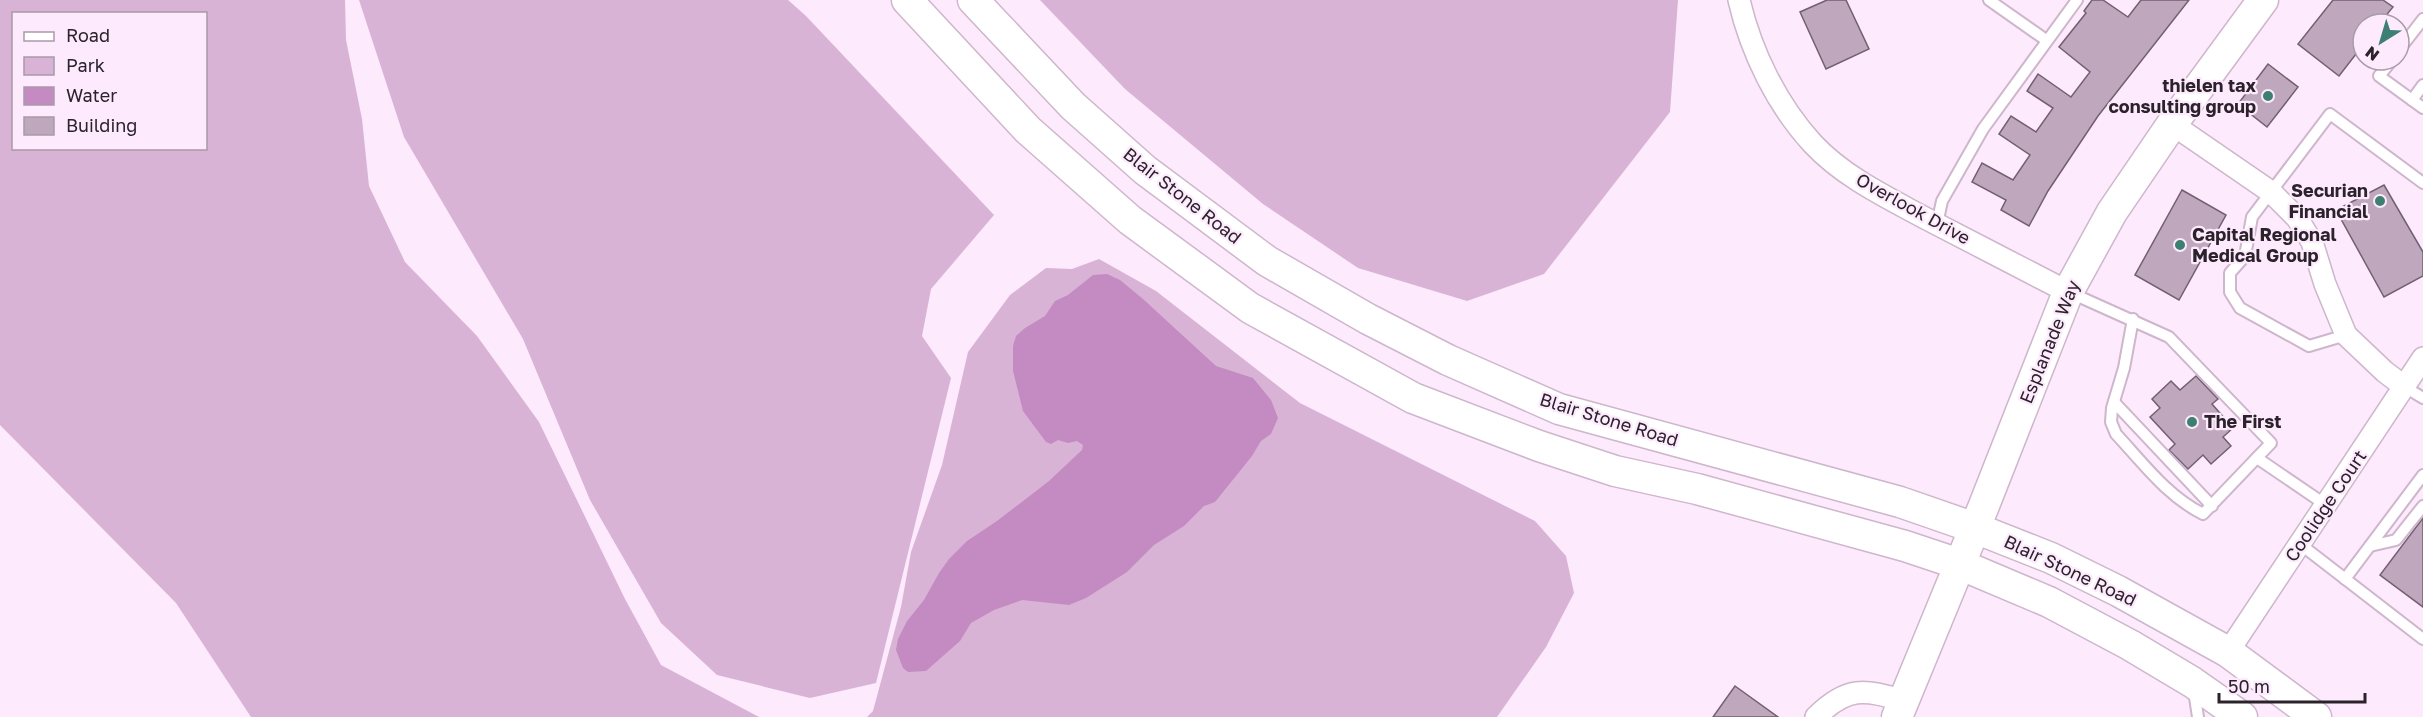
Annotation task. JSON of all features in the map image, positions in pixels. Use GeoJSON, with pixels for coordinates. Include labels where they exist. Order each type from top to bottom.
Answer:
{"type":"FeatureCollection","features":[{"type":"Feature","properties":{"kind":"street","name":"Blair Stone Road"},"geometry":{"type":"LineString","coordinates":[[907,0],[1028,130],[1130,220],[1250,308],[1413,398],[1539,446],[1615,471],[1697,489],[1905,546],[1959,564],[2049,602],[2192,682],[2242,717]]}},
{"type":"Feature","properties":{"kind":"street","name":"Blair Stone Road"},"geometry":{"type":"LineString","coordinates":[[973,0],[1073,106],[1145,170],[1267,261],[1368,320],[1448,360],[1559,409],[1900,502],[2051,558],[2118,591],[2228,652],[2316,717]]}},
{"type":"Feature","properties":{"kind":"street","name":"Overlook Drive"},"geometry":{"type":"LineString","coordinates":[[1739,0],[1752,44],[1770,81],[1786,108],[1813,144],[1836,165],[1871,189],[2068,292]]}},
{"type":"Feature","properties":{"kind":"street","name":"Esplanade Way"},"geometry":{"type":"LineString","coordinates":[[1900,709],[1975,528],[2068,292],[2112,212],[2257,2]]}},
{"type":"Feature","properties":{"kind":"street"},"geometry":{"type":"LineString","coordinates":[[2172,124],[2271,192],[2297,218],[2312,242],[2325,285],[2346,335],[2414,393]]}},
{"type":"Feature","properties":{"kind":"street","name":"Coolidge Court"},"geometry":{"type":"LineString","coordinates":[[2228,652],[2326,505],[2414,393],[2423,358]]}},
{"type":"Feature","properties":{"kind":"street"},"geometry":{"type":"LineString","coordinates":[[2148,656],[2214,660],[2228,652]]}},
{"type":"Feature","properties":{"kind":"street"},"geometry":{"type":"LineString","coordinates":[[1816,717],[1830,703],[1856,692],[1875,692],[1900,709]]}},
{"type":"Feature","properties":{"kind":"lane"},"geometry":{"type":"LineString","coordinates":[[1989,0],[2046,40]]}},
{"type":"Feature","properties":{"kind":"lane"},"geometry":{"type":"LineString","coordinates":[[1936,224],[1942,201],[1983,129],[2077,0]]}},
{"type":"Feature","properties":{"kind":"lane"},"geometry":{"type":"LineString","coordinates":[[2411,34],[2423,19]]}},
{"type":"Feature","properties":{"kind":"lane"},"geometry":{"type":"LineString","coordinates":[[2382,72],[2379,76],[2423,108]]}},
{"type":"Feature","properties":{"kind":"lane"},"geometry":{"type":"LineString","coordinates":[[2412,100],[2423,85]]}},
{"type":"Feature","properties":{"kind":"lane"},"geometry":{"type":"LineString","coordinates":[[2346,335],[2309,346],[2240,308],[2230,292],[2230,273],[2245,256],[2252,217],[2330,114],[2423,183]]}},
{"type":"Feature","properties":{"kind":"lane"},"geometry":{"type":"LineString","coordinates":[[2068,292],[2169,337],[2271,443],[2208,510]]}},
{"type":"Feature","properties":{"kind":"lane"},"geometry":{"type":"LineString","coordinates":[[2133,319],[2111,422],[2116,434],[2171,494],[2186,506],[2208,510]]}},
{"type":"Feature","properties":{"kind":"lane"},"geometry":{"type":"LineString","coordinates":[[2114,402],[2208,510]]}},
{"type":"Feature","properties":{"kind":"lane"},"geometry":{"type":"LineString","coordinates":[[2257,458],[2326,505]]}},
{"type":"Feature","properties":{"kind":"lane"},"geometry":{"type":"LineString","coordinates":[[2345,579],[2423,475]]}},
{"type":"Feature","properties":{"kind":"lane"},"geometry":{"type":"LineString","coordinates":[[2370,546],[2396,540],[2423,506]]}},
{"type":"Feature","properties":{"kind":"lane"},"geometry":{"type":"LineString","coordinates":[[2300,544],[2423,639]]}},
{"type":"Feature","properties":{"kind":"lane"},"geometry":{"type":"LineString","coordinates":[[2192,682],[2198,717]]}},
{"type":"Feature","properties":{"kind":"green space"},"geometry":{"type":"Polygon","coordinates":[[[0,0],[345,0],[346,40],[362,119],[369,186],[405,262],[477,336],[539,422],[625,599],[661,665],[759,717],[251,717],[176,603],[0,425],[0,0]]]}},
{"type":"Feature","properties":{"kind":"green space"},"geometry":{"type":"Polygon","coordinates":[[[359,0],[788,0],[806,16],[994,215],[931,289],[922,336],[951,378],[876,683],[810,698],[717,675],[661,623],[590,500],[523,339],[404,137],[359,0]]]}},
{"type":"Feature","properties":{"kind":"green space"},"geometry":{"type":"Polygon","coordinates":[[[1040,0],[1678,0],[1670,112],[1544,274],[1467,301],[1358,268],[1263,204],[1125,89],[1040,0]]]}},
{"type":"Feature","properties":{"kind":"green space"},"geometry":{"type":"Polygon","coordinates":[[[1099,259],[1156,291],[1300,403],[1535,521],[1566,556],[1574,593],[1546,647],[1497,717],[867,717],[873,711],[901,607],[911,552],[942,465],[968,352],[1010,295],[1046,268],[1072,269],[1099,259]]]}},
{"type":"Feature","properties":{"kind":"water"},"geometry":{"type":"Polygon","coordinates":[[[1107,274],[1120,280],[1143,299],[1216,366],[1253,378],[1271,400],[1278,418],[1271,434],[1261,441],[1252,456],[1215,502],[1204,506],[1184,526],[1154,545],[1127,572],[1086,598],[1069,605],[1022,600],[994,610],[971,623],[960,641],[926,671],[908,672],[903,668],[896,650],[898,639],[907,621],[924,600],[949,559],[967,541],[1049,481],[1082,450],[1083,445],[1077,441],[1068,443],[1058,440],[1051,444],[1046,442],[1023,411],[1013,371],[1013,346],[1016,336],[1045,316],[1055,301],[1068,295],[1093,275],[1107,274]]]}},
{"type":"Feature","properties":{"kind":"building"},"geometry":{"type":"Polygon","coordinates":[[[1827,0],[1846,0],[1869,49],[1826,69],[1800,12],[1827,0]]]}},
{"type":"Feature","properties":{"kind":"building"},"geometry":{"type":"Polygon","coordinates":[[[2092,0],[2103,0],[2128,17],[2141,0],[2189,0],[2098,116],[2048,191],[2029,226],[2001,210],[2006,200],[1972,182],[1982,163],[2013,180],[2030,155],[1999,134],[2011,116],[2036,132],[2053,108],[2027,91],[2038,74],[2071,97],[2090,72],[2059,47],[2086,13],[2084,11],[2092,0]]]}},
{"type":"Feature","properties":{"kind":"building"},"geometry":{"type":"Polygon","coordinates":[[[2333,0],[2383,0],[2393,7],[2389,12],[2351,12],[2351,60],[2339,76],[2298,44],[2333,0]]]}},
{"type":"Feature","properties":{"kind":"building","name":"thielen tax consulting group"},"geometry":{"type":"Polygon","coordinates":[[[2268,64],[2298,87],[2267,127],[2238,104],[2268,64]]]}},
{"type":"Feature","properties":{"kind":"building"},"geometry":{"type":"Polygon","coordinates":[[[2384,185],[2423,252],[2423,276],[2384,297],[2336,210],[2384,185]]]}},
{"type":"Feature","properties":{"kind":"building","name":"Capital Regional Medical Group"},"geometry":{"type":"Polygon","coordinates":[[[2182,190],[2226,215],[2179,300],[2135,275],[2182,190]]]}},
{"type":"Feature","properties":{"kind":"building","name":"The First"},"geometry":{"type":"Polygon","coordinates":[[[2196,376],[2218,399],[2212,404],[2233,428],[2223,437],[2231,446],[2211,464],[2203,455],[2188,469],[2169,450],[2175,444],[2150,417],[2160,408],[2152,399],[2171,381],[2180,390],[2196,376]]]}},
{"type":"Feature","properties":{"kind":"building"},"geometry":{"type":"Polygon","coordinates":[[[2423,518],[2423,607],[2380,575],[2423,518]]]}},
{"type":"Feature","properties":{"kind":"building"},"geometry":{"type":"Polygon","coordinates":[[[1735,686],[1778,717],[1713,717],[1735,686]]]}},
{"type":"Feature","properties":{"kind":"place","name":"thielen tax consulting group"},"geometry":{"type":"Point","coordinates":[2268,96]}},
{"type":"Feature","properties":{"kind":"place","name":"Securian Financial"},"geometry":{"type":"Point","coordinates":[2380,201]}},
{"type":"Feature","properties":{"kind":"place","name":"Capital Regional Medical Group"},"geometry":{"type":"Point","coordinates":[2180,245]}},
{"type":"Feature","properties":{"kind":"place","name":"The First"},"geometry":{"type":"Point","coordinates":[2192,422]}}]}
